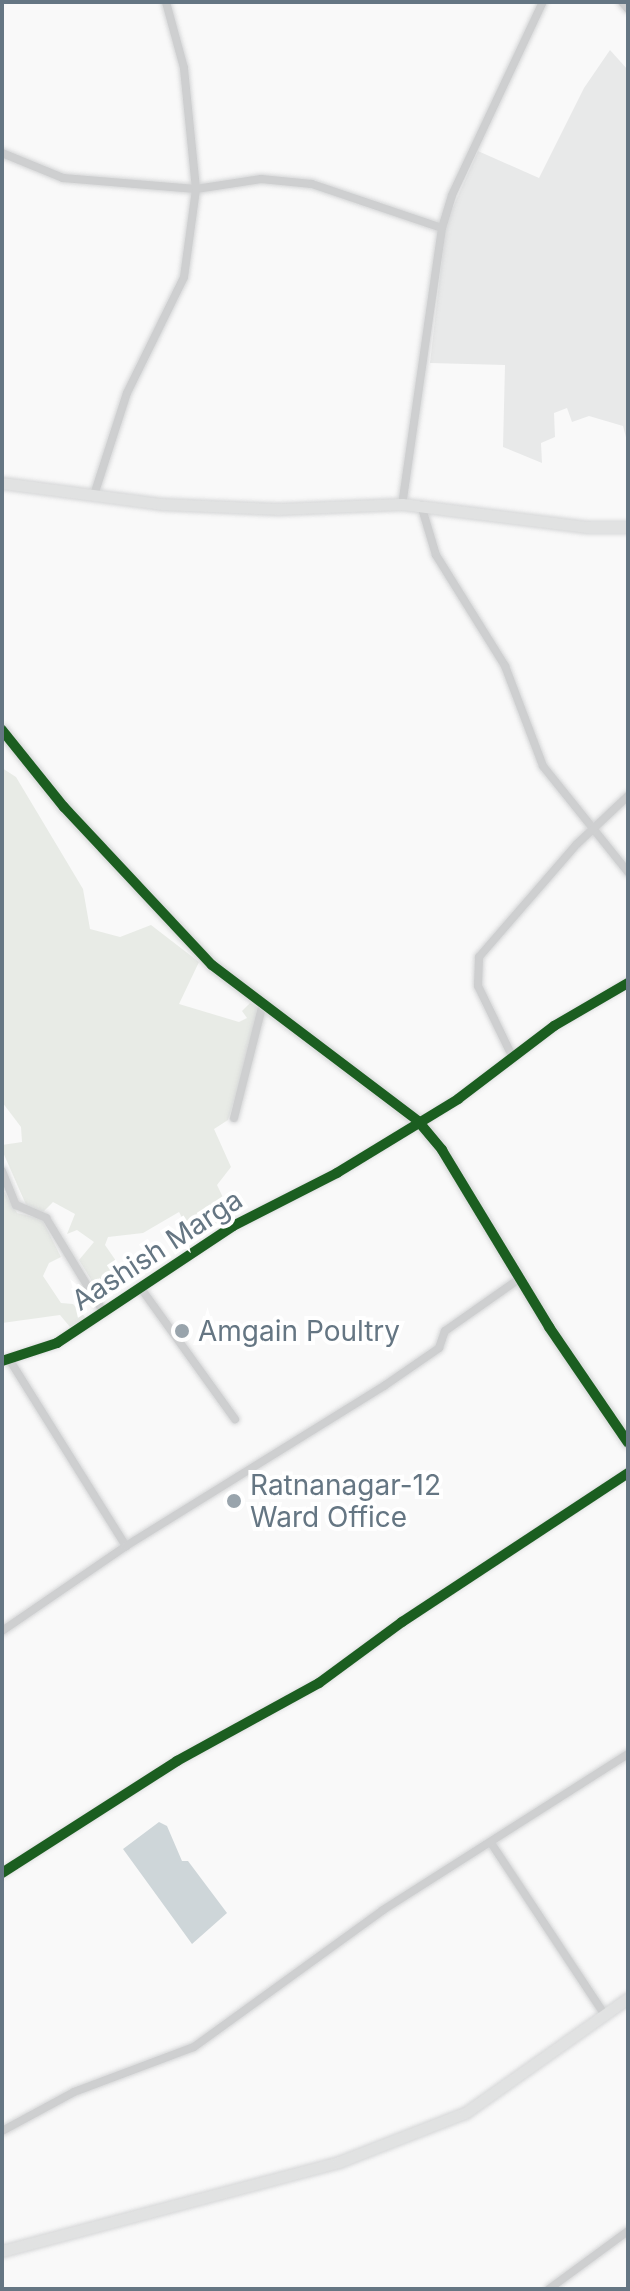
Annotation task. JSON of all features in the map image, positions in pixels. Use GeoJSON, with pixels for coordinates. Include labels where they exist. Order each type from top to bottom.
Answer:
{"type":"FeatureCollection","features":[{"type":"Feature","properties":{"kind":"street"},"geometry":{"type":"LineString","coordinates":[[94,495],[127,393],[184,277],[196,189],[184,68],[166,2]]}},
{"type":"Feature","properties":{"kind":"street"},"geometry":{"type":"LineString","coordinates":[[402,504],[442,228],[452,195],[543,2]]}},
{"type":"Feature","properties":{"kind":"street"},"geometry":{"type":"LineString","coordinates":[[622,2],[628,9]]}},
{"type":"Feature","properties":{"kind":"street"},"geometry":{"type":"LineString","coordinates":[[2,153],[63,178],[196,189],[261,179],[312,184],[442,228]]}},
{"type":"Feature","properties":{"kind":"street"},"geometry":{"type":"LineString","coordinates":[[2,483],[161,504],[263,509],[402,504],[587,527],[628,527]]}},
{"type":"Feature","properties":{"kind":"street"},"geometry":{"type":"LineString","coordinates":[[421,505],[436,555],[505,666],[543,766],[628,872]]}},
{"type":"Feature","properties":{"kind":"street"},"geometry":{"type":"LineString","coordinates":[[2,730],[64,807],[212,965],[418,1121],[442,1150],[519,1279],[628,1443]]}},
{"type":"Feature","properties":{"kind":"street"},"geometry":{"type":"LineString","coordinates":[[513,1058],[478,986],[479,957],[593,829],[628,796]]}},
{"type":"Feature","properties":{"kind":"street","name":"Aashish Marga"},"geometry":{"type":"LineString","coordinates":[[5,1360],[57,1343],[235,1224],[337,1173],[513,1058],[554,1026],[628,983]]}},
{"type":"Feature","properties":{"kind":"street"},"geometry":{"type":"LineString","coordinates":[[234,1118],[263,1003]]}},
{"type":"Feature","properties":{"kind":"street"},"geometry":{"type":"LineString","coordinates":[[2,1171],[16,1205],[46,1218],[104,1313]]}},
{"type":"Feature","properties":{"kind":"street"},"geometry":{"type":"LineString","coordinates":[[2,1631],[126,1546],[384,1386],[439,1348],[445,1331],[519,1279]]}},
{"type":"Feature","properties":{"kind":"street"},"geometry":{"type":"LineString","coordinates":[[140,1287],[235,1419]]}},
{"type":"Feature","properties":{"kind":"street"},"geometry":{"type":"LineString","coordinates":[[5,1360],[126,1546]]}},
{"type":"Feature","properties":{"kind":"street"},"geometry":{"type":"LineString","coordinates":[[2,1873],[177,1761],[319,1683],[402,1622],[628,1473]]}},
{"type":"Feature","properties":{"kind":"street"},"geometry":{"type":"LineString","coordinates":[[2,2131],[74,2092],[194,2047],[383,1910],[628,1754]]}},
{"type":"Feature","properties":{"kind":"street"},"geometry":{"type":"LineString","coordinates":[[491,1843],[604,2014]]}},
{"type":"Feature","properties":{"kind":"street"},"geometry":{"type":"LineString","coordinates":[[4,2246],[339,2162],[465,2113],[628,1998]]}},
{"type":"Feature","properties":{"kind":"street"},"geometry":{"type":"LineString","coordinates":[[549,2289],[628,2231]]}},
{"type":"Feature","properties":{"kind":"shaded area"},"geometry":{"type":"Polygon","coordinates":[[[610,50],[628,70],[628,445],[623,426],[589,416],[572,422],[567,408],[554,413],[555,437],[541,443],[542,463],[503,447],[505,365],[430,363],[446,223],[478,151],[539,178],[584,88],[610,50]]]}},
{"type":"Feature","properties":{"kind":"shaded area"},"geometry":{"type":"Polygon","coordinates":[[[2,768],[16,777],[83,889],[90,929],[120,937],[151,925],[199,962],[179,1004],[239,1022],[247,1018],[242,1011],[250,1003],[262,1010],[228,1120],[214,1129],[231,1167],[217,1185],[232,1216],[192,1236],[179,1212],[143,1233],[108,1237],[105,1245],[123,1271],[95,1286],[79,1260],[94,1242],[77,1230],[67,1234],[75,1214],[53,1202],[43,1212],[27,1207],[2,1150],[2,1145],[22,1142],[21,1127],[2,1102],[2,768]]]}},
{"type":"Feature","properties":{"kind":"shaded area"},"geometry":{"type":"Polygon","coordinates":[[[2,1188],[17,1213],[42,1219],[61,1257],[49,1263],[43,1276],[61,1303],[73,1304],[86,1318],[70,1327],[60,1315],[2,1323],[2,1188]]]}},
{"type":"Feature","properties":{"kind":"shaded area"},"geometry":{"type":"Polygon","coordinates":[[[159,1822],[167,1826],[182,1861],[188,1861],[227,1913],[192,1944],[123,1849],[159,1822]]]}},
{"type":"Feature","properties":{"kind":"cycle path"},"geometry":{"type":"LineString","coordinates":[[2,730],[64,807],[212,965],[418,1121],[442,1150],[549,1327],[628,1443]]}},
{"type":"Feature","properties":{"kind":"cycle path"},"geometry":{"type":"LineString","coordinates":[[2,1361],[57,1343],[233,1226],[337,1173],[458,1099],[554,1026],[628,983]]}},
{"type":"Feature","properties":{"kind":"cycle path"},"geometry":{"type":"LineString","coordinates":[[2,1873],[177,1761],[319,1683],[402,1622],[628,1473]]}},
{"type":"Feature","properties":{"kind":"place","name":"Amgain Poultry"},"geometry":{"type":"Point","coordinates":[182,1331]}},
{"type":"Feature","properties":{"kind":"place","name":"Ratnanagar-12 Ward Office"},"geometry":{"type":"Point","coordinates":[234,1501]}}]}
